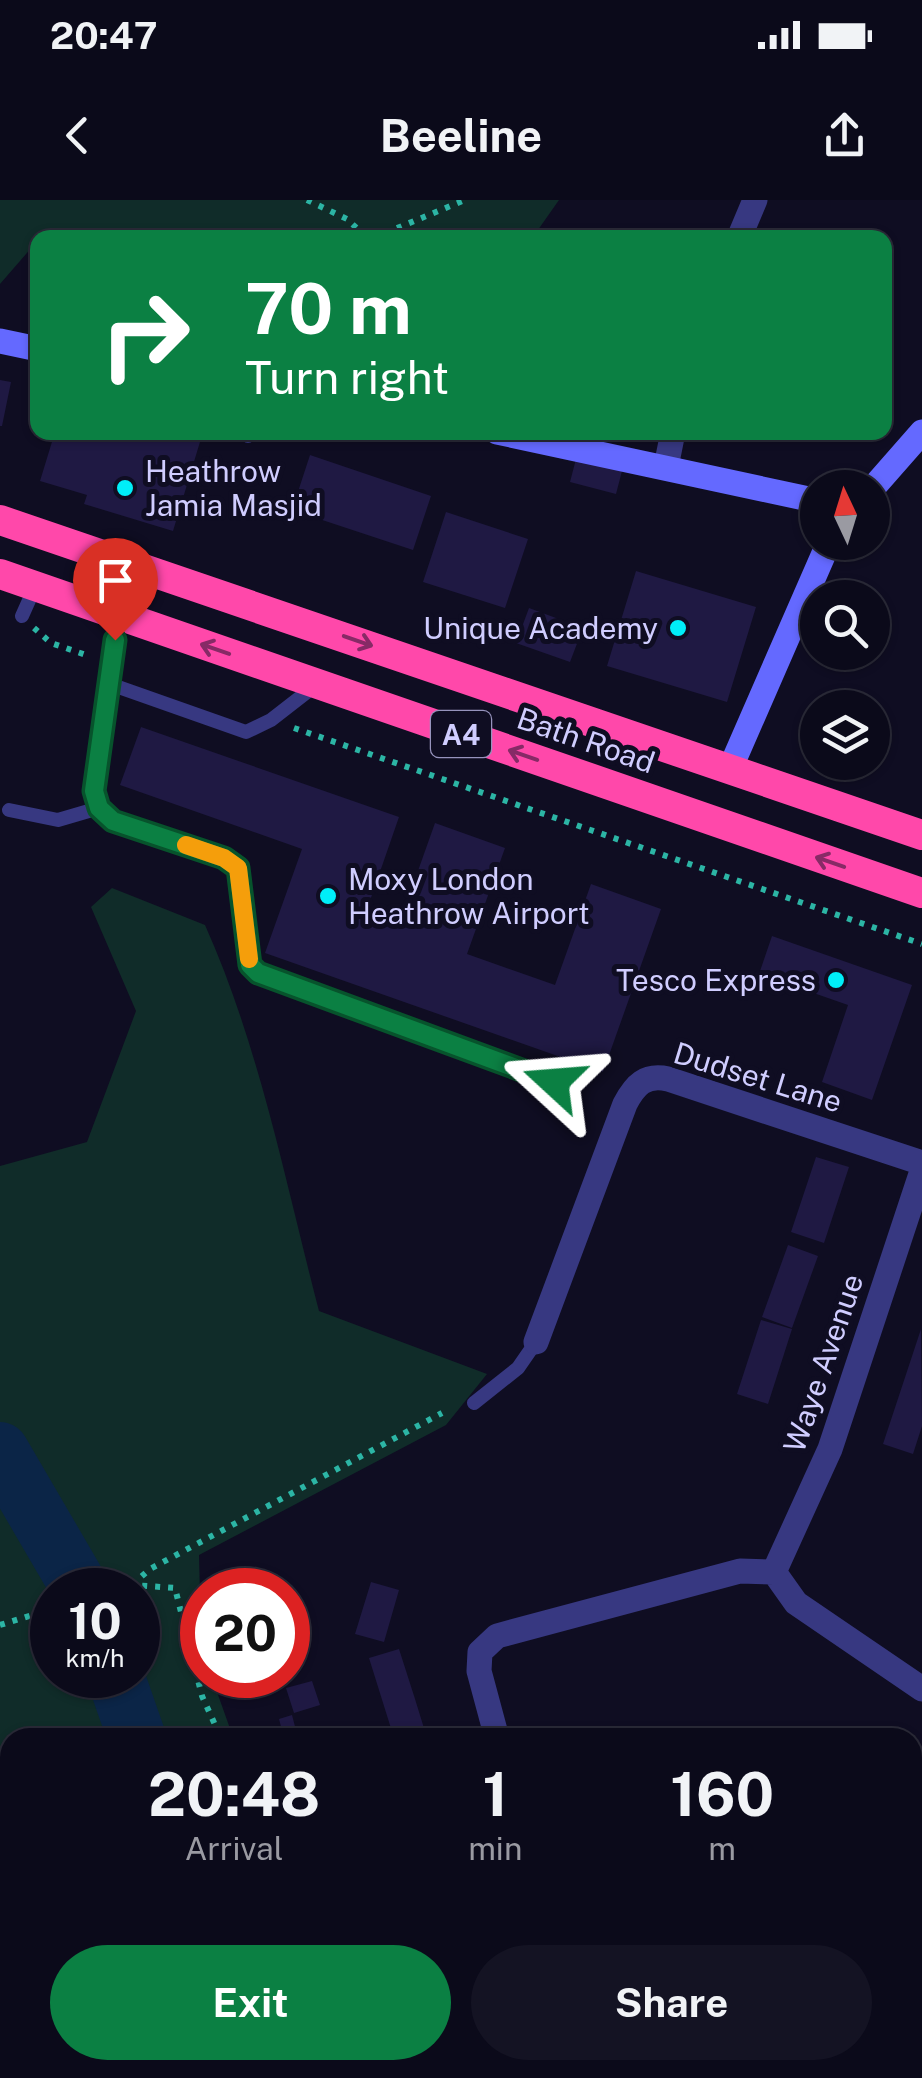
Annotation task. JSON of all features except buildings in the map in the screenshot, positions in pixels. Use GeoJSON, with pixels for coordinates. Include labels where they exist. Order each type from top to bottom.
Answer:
{"type":"FeatureCollection","features":[{"type":"Feature","properties":{"kind":"highway","name":"Bath Road"},"geometry":{"type":"LineString","coordinates":[[0,520],[922,835]]}},
{"type":"Feature","properties":{"kind":"highway","name":"Bath Road"},"geometry":{"type":"LineString","coordinates":[[0,574],[922,893]]}},
{"type":"Feature","properties":{"kind":"street"},"geometry":{"type":"LineString","coordinates":[[742,230],[755,200]]}},
{"type":"Feature","properties":{"kind":"street"},"geometry":{"type":"LineString","coordinates":[[0,340],[30,346]]}},
{"type":"Feature","properties":{"kind":"street"},"geometry":{"type":"LineString","coordinates":[[888,470],[922,432]]}},
{"type":"Feature","properties":{"kind":"street"},"geometry":{"type":"LineString","coordinates":[[536,440],[800,497]]}},
{"type":"Feature","properties":{"kind":"street"},"geometry":{"type":"LineString","coordinates":[[666,466],[671,440]]}},
{"type":"Feature","properties":{"kind":"street"},"geometry":{"type":"LineString","coordinates":[[730,769],[822,560]]}},
{"type":"Feature","properties":{"kind":"street","name":"Dudset Lane"},"geometry":{"type":"LineString","coordinates":[[536,1342],[625,1104],[635,1086],[645,1080],[668,1079],[922,1163]]}},
{"type":"Feature","properties":{"kind":"street","name":"Waye Avenue"},"geometry":{"type":"LineString","coordinates":[[774,1572],[830,1448],[922,1171]]}},
{"type":"Feature","properties":{"kind":"street"},"geometry":{"type":"LineString","coordinates":[[495,1728],[479,1671],[480,1652],[498,1636],[740,1571],[774,1572],[796,1603],[922,1689]]}},
{"type":"Feature","properties":{"kind":"lane"},"geometry":{"type":"LineString","coordinates":[[22,616],[35,587]]}},
{"type":"Feature","properties":{"kind":"lane"},"geometry":{"type":"LineString","coordinates":[[121,617],[109,663],[94,791],[99,808],[113,821],[224,858],[238,868],[250,965],[268,980],[554,1082]]}},
{"type":"Feature","properties":{"kind":"lane"},"geometry":{"type":"LineString","coordinates":[[107,683],[246,732],[272,720],[317,684]]}},
{"type":"Feature","properties":{"kind":"lane"},"geometry":{"type":"LineString","coordinates":[[10,810],[58,820],[99,808]]}},
{"type":"Feature","properties":{"kind":"lane","name":"Dudset Lane"},"geometry":{"type":"LineString","coordinates":[[474,1403],[518,1368],[536,1342]]}},
{"type":"Feature","properties":{"kind":"path"},"geometry":{"type":"LineString","coordinates":[[307,200],[347,219],[360,230]]}},
{"type":"Feature","properties":{"kind":"path"},"geometry":{"type":"LineString","coordinates":[[390,230],[465,200]]}},
{"type":"Feature","properties":{"kind":"path"},"geometry":{"type":"LineString","coordinates":[[22,616],[51,643],[109,663]]}},
{"type":"Feature","properties":{"kind":"path"},"geometry":{"type":"LineString","coordinates":[[272,720],[922,944]]}},
{"type":"Feature","properties":{"kind":"path"},"geometry":{"type":"LineString","coordinates":[[152,1568],[442,1413]]}},
{"type":"Feature","properties":{"kind":"path"},"geometry":{"type":"LineString","coordinates":[[160,1587],[175,1588],[202,1696],[216,1728]]}},
{"type":"Feature","properties":{"kind":"path"},"geometry":{"type":"LineString","coordinates":[[0,1625],[30,1616]]}},
{"type":"Feature","properties":{"kind":"green space"},"geometry":{"type":"Polygon","coordinates":[[[0,200],[559,200],[538,230],[30,230],[30,249],[0,284],[0,200]]]}},
{"type":"Feature","properties":{"kind":"green space"},"geometry":{"type":"Polygon","coordinates":[[[112,888],[205,925],[256,1067],[319,1311],[487,1374],[446,1425],[199,1555],[199,1568],[180,1568],[180,1698],[219,1698],[230,1728],[0,1728],[0,1166],[87,1142],[136,1011],[91,907],[112,888]]]}},
{"type":"Feature","properties":{"kind":"waterway"},"geometry":{"type":"LineString","coordinates":[[0,1451],[68,1568]]}},
{"type":"Feature","properties":{"kind":"waterway"},"geometry":{"type":"LineString","coordinates":[[123,1698],[134,1728]]}},
{"type":"Feature","properties":{"kind":"slow traffic"},"geometry":{"type":"LineString","coordinates":[[186,845],[224,858],[238,868],[249,959]]}},
{"type":"Feature","properties":{"kind":"place","name":"Heathrow Jamia Masjid"},"geometry":{"type":"Point","coordinates":[125,488]}},
{"type":"Feature","properties":{"kind":"place","name":"Unique Academy"},"geometry":{"type":"Point","coordinates":[678,628]}},
{"type":"Feature","properties":{"kind":"place","name":"Moxy London Heathrow Airport"},"geometry":{"type":"Point","coordinates":[328,896]}},
{"type":"Feature","properties":{"kind":"place","name":"Tesco Express"},"geometry":{"type":"Point","coordinates":[836,980]}},
{"type":"Feature","properties":{"kind":"route"},"geometry":{"type":"LineString","coordinates":[[115,640],[94,791],[99,808],[113,821],[224,858],[238,868],[250,965],[268,980],[554,1082]]}}]}
